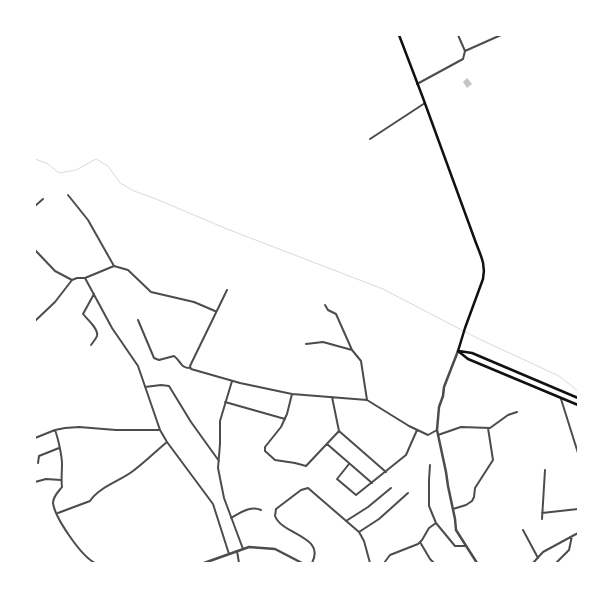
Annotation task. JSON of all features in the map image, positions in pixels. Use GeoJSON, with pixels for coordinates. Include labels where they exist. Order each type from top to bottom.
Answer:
{"type":"FeatureCollection","features":[{"type":"Feature","properties":{"kind":"main road"},"geometry":{"type":"LineString","coordinates":[[399,35],[484,263],[485,271],[483,279],[458,350]]}},
{"type":"Feature","properties":{"kind":"main road"},"geometry":{"type":"LineString","coordinates":[[458,350],[468,359],[578,405]]}},
{"type":"Feature","properties":{"kind":"main road"},"geometry":{"type":"LineString","coordinates":[[458,350],[472,353],[578,398]]}},
{"type":"Feature","properties":{"kind":"street"},"geometry":{"type":"LineString","coordinates":[[417,84],[463,59],[465,51],[458,35]]}},
{"type":"Feature","properties":{"kind":"street"},"geometry":{"type":"LineString","coordinates":[[465,51],[501,35]]}},
{"type":"Feature","properties":{"kind":"street"},"geometry":{"type":"LineString","coordinates":[[370,139],[425,103]]}},
{"type":"Feature","properties":{"kind":"street"},"geometry":{"type":"LineString","coordinates":[[68,194],[88,220],[114,266]]}},
{"type":"Feature","properties":{"kind":"street"},"geometry":{"type":"LineString","coordinates":[[35,206],[43,199]]}},
{"type":"Feature","properties":{"kind":"street"},"geometry":{"type":"LineString","coordinates":[[35,250],[55,271],[72,280]]}},
{"type":"Feature","properties":{"kind":"street"},"geometry":{"type":"LineString","coordinates":[[35,321],[55,302],[72,280],[76,278],[85,278],[114,266],[128,270],[151,292],[194,302],[216,311]]}},
{"type":"Feature","properties":{"kind":"street"},"geometry":{"type":"LineString","coordinates":[[85,278],[112,328],[138,366],[160,430],[167,442],[213,504],[229,554]]}},
{"type":"Feature","properties":{"kind":"street"},"geometry":{"type":"LineString","coordinates":[[190,368],[227,290]]}},
{"type":"Feature","properties":{"kind":"street"},"geometry":{"type":"LineString","coordinates":[[91,345],[97,334],[93,326],[83,314],[94,294]]}},
{"type":"Feature","properties":{"kind":"street"},"geometry":{"type":"LineString","coordinates":[[325,305],[328,310],[336,314],[352,350]]}},
{"type":"Feature","properties":{"kind":"street"},"geometry":{"type":"LineString","coordinates":[[138,320],[154,358],[159,360],[174,356],[183,367],[232,381],[292,394],[367,400],[428,435],[437,430]]}},
{"type":"Feature","properties":{"kind":"street"},"geometry":{"type":"LineString","coordinates":[[306,344],[323,342],[352,350],[359,356],[363,366],[367,400]]}},
{"type":"Feature","properties":{"kind":"street"},"geometry":{"type":"LineString","coordinates":[[458,350],[444,387],[439,407],[437,430],[456,530],[476,563]]}},
{"type":"Feature","properties":{"kind":"street"},"geometry":{"type":"LineString","coordinates":[[232,381],[220,420],[220,482],[224,498],[243,549]]}},
{"type":"Feature","properties":{"kind":"street"},"geometry":{"type":"LineString","coordinates":[[145,387],[161,385],[169,386],[191,422],[219,461]]}},
{"type":"Feature","properties":{"kind":"street"},"geometry":{"type":"LineString","coordinates":[[292,394],[285,419],[266,447],[266,452],[275,460],[306,466],[339,431]]}},
{"type":"Feature","properties":{"kind":"street"},"geometry":{"type":"LineString","coordinates":[[332,397],[339,431],[386,472]]}},
{"type":"Feature","properties":{"kind":"street"},"geometry":{"type":"LineString","coordinates":[[561,398],[578,453]]}},
{"type":"Feature","properties":{"kind":"street"},"geometry":{"type":"LineString","coordinates":[[225,402],[285,419]]}},
{"type":"Feature","properties":{"kind":"street"},"geometry":{"type":"LineString","coordinates":[[438,435],[461,427],[493,427],[508,415],[517,412]]}},
{"type":"Feature","properties":{"kind":"street"},"geometry":{"type":"LineString","coordinates":[[35,438],[55,430],[79,427],[116,430],[160,430]]}},
{"type":"Feature","properties":{"kind":"street"},"geometry":{"type":"LineString","coordinates":[[453,509],[466,505],[472,501],[475,488],[493,460],[488,428]]}},
{"type":"Feature","properties":{"kind":"street"},"geometry":{"type":"LineString","coordinates":[[55,430],[62,463],[62,486],[53,502],[67,533],[83,553],[95,563]]}},
{"type":"Feature","properties":{"kind":"street"},"geometry":{"type":"LineString","coordinates":[[349,464],[337,479],[355,495],[406,455],[417,430]]}},
{"type":"Feature","properties":{"kind":"street"},"geometry":{"type":"LineString","coordinates":[[58,513],[90,501],[92,497],[103,489],[135,470],[167,442]]}},
{"type":"Feature","properties":{"kind":"street"},"geometry":{"type":"LineString","coordinates":[[327,444],[372,483]]}},
{"type":"Feature","properties":{"kind":"street"},"geometry":{"type":"LineString","coordinates":[[38,463],[39,456],[60,448]]}},
{"type":"Feature","properties":{"kind":"street"},"geometry":{"type":"LineString","coordinates":[[430,465],[428,480],[429,506],[436,523],[453,544],[458,547],[466,546]]}},
{"type":"Feature","properties":{"kind":"street"},"geometry":{"type":"LineString","coordinates":[[542,519],[545,470]]}},
{"type":"Feature","properties":{"kind":"street"},"geometry":{"type":"LineString","coordinates":[[35,482],[46,479],[61,480]]}},
{"type":"Feature","properties":{"kind":"street"},"geometry":{"type":"LineString","coordinates":[[312,563],[315,556],[313,547],[305,538],[280,525],[275,516],[276,509],[306,488],[308,488],[359,532],[364,541],[370,563]]}},
{"type":"Feature","properties":{"kind":"street"},"geometry":{"type":"LineString","coordinates":[[346,521],[368,507],[391,488]]}},
{"type":"Feature","properties":{"kind":"street"},"geometry":{"type":"LineString","coordinates":[[359,532],[379,519],[408,493]]}},
{"type":"Feature","properties":{"kind":"street"},"geometry":{"type":"LineString","coordinates":[[231,518],[251,508],[261,510]]}},
{"type":"Feature","properties":{"kind":"street"},"geometry":{"type":"LineString","coordinates":[[542,513],[578,509]]}},
{"type":"Feature","properties":{"kind":"street"},"geometry":{"type":"LineString","coordinates":[[384,563],[390,554],[414,546],[420,542],[428,528],[436,523]]}},
{"type":"Feature","properties":{"kind":"street"},"geometry":{"type":"LineString","coordinates":[[523,530],[538,558]]}},
{"type":"Feature","properties":{"kind":"street"},"geometry":{"type":"LineString","coordinates":[[534,563],[543,552],[578,533]]}},
{"type":"Feature","properties":{"kind":"street"},"geometry":{"type":"LineString","coordinates":[[556,563],[569,550],[572,536]]}},
{"type":"Feature","properties":{"kind":"street"},"geometry":{"type":"LineString","coordinates":[[420,542],[434,563]]}},
{"type":"Feature","properties":{"kind":"street"},"geometry":{"type":"LineString","coordinates":[[204,563],[249,547],[275,549],[301,563]]}},
{"type":"Feature","properties":{"kind":"street"},"geometry":{"type":"LineString","coordinates":[[237,551],[239,563]]}},
{"type":"Feature","properties":{"kind":"building"},"geometry":{"type":"Polygon","coordinates":[[[467,78],[472,84],[467,88],[463,82],[467,78]]]}},
{"type":"Feature","properties":{"kind":"waterway"},"geometry":{"type":"LineString","coordinates":[[35,159],[48,164],[59,173],[76,170],[96,159],[108,166],[120,183],[134,191],[227,229],[383,289],[477,338],[559,376],[578,391]]}}]}
